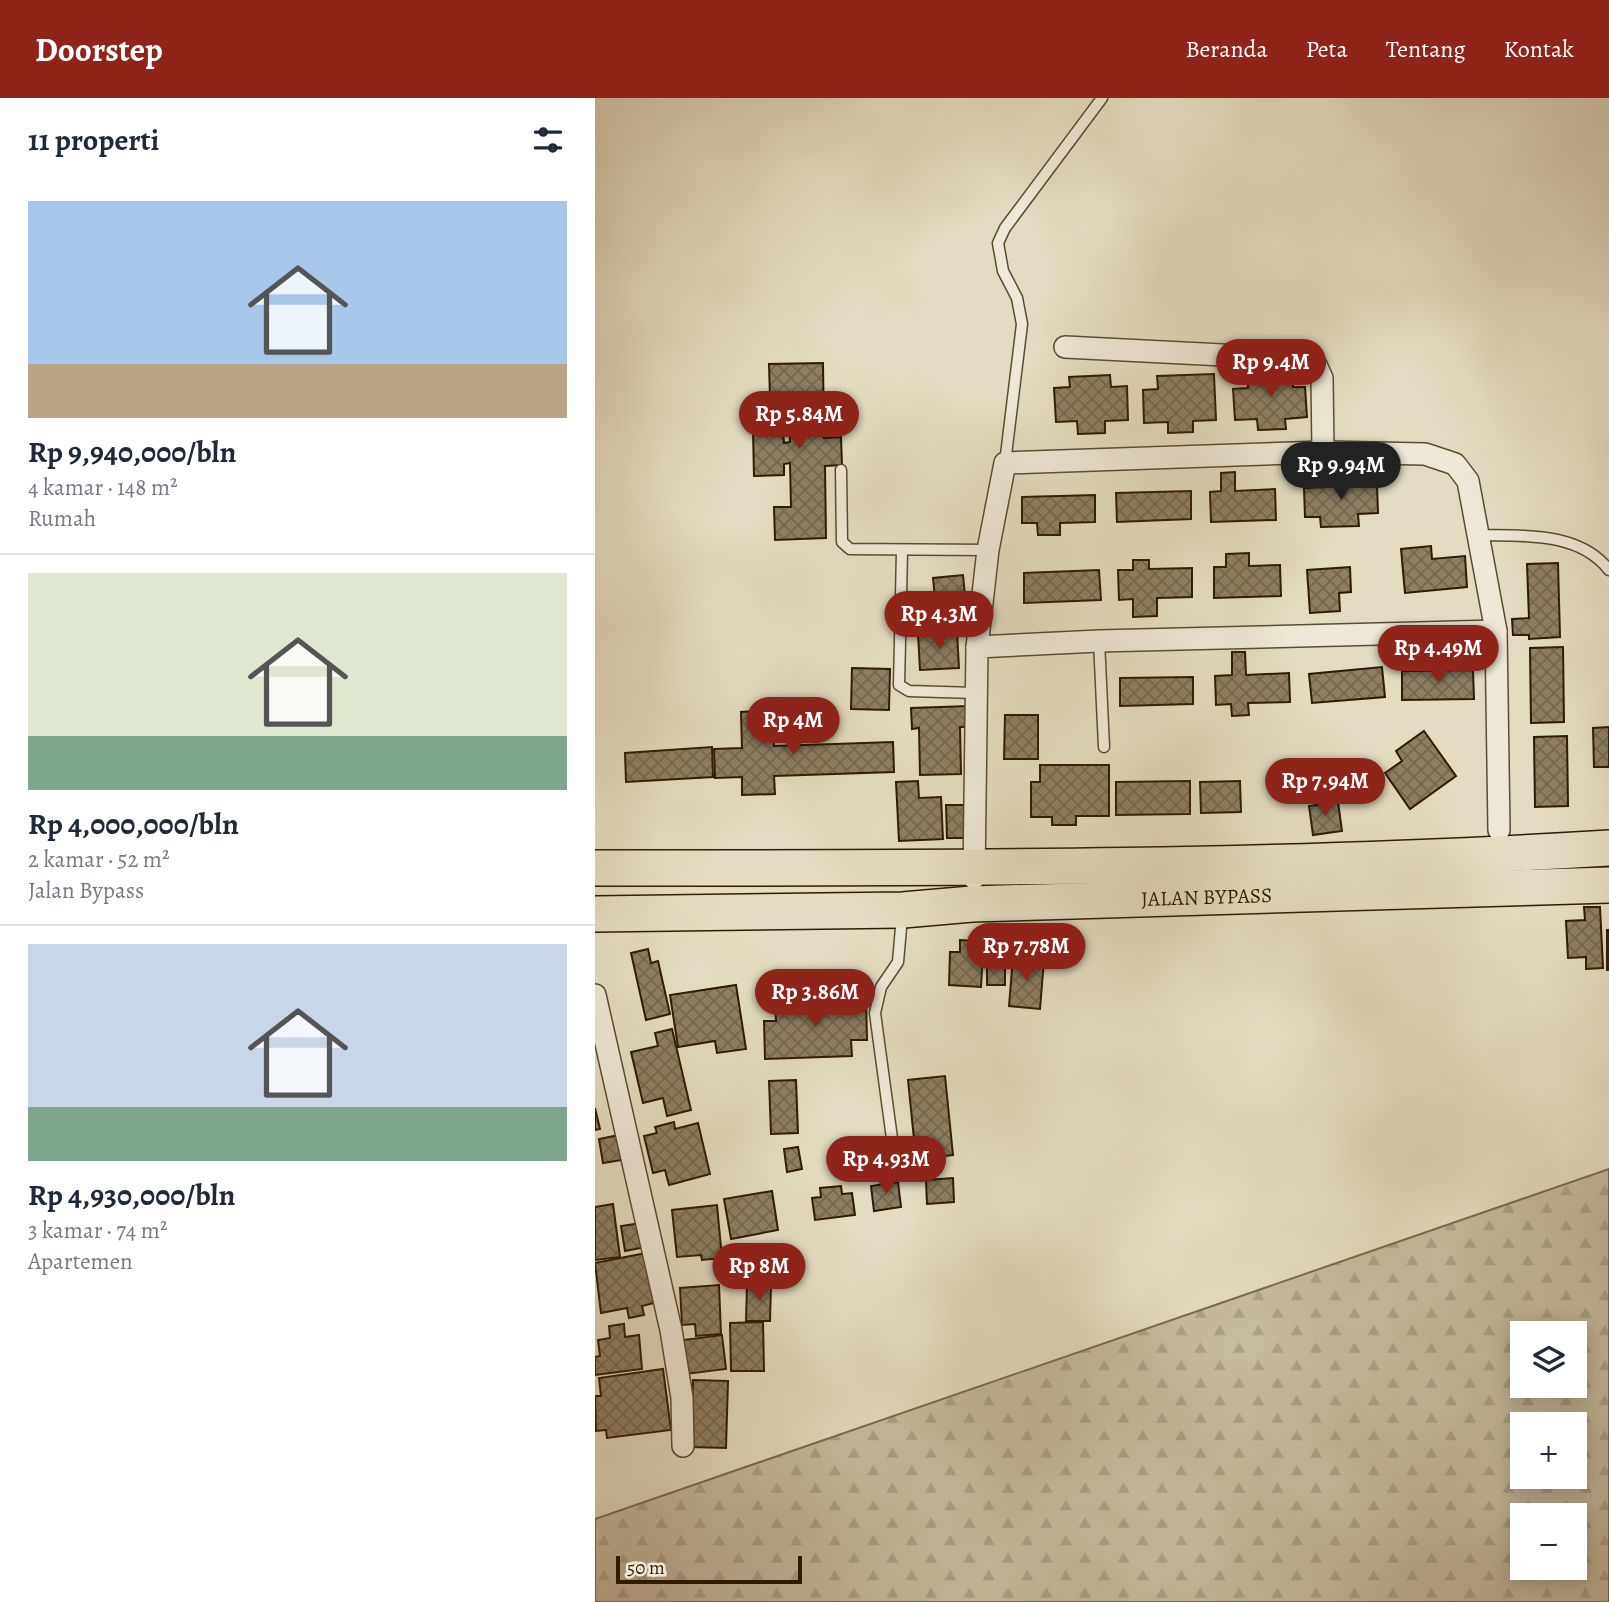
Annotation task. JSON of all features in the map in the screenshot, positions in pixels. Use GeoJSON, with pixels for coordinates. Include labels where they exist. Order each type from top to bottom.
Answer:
{"type":"FeatureCollection","features":[{"type":"Feature","properties":{"kind":"highway","name":"JALAN BYPASS"},"geometry":{"type":"LineString","coordinates":[[595,868],[974,868],[1499,842],[1609,848]]}},
{"type":"Feature","properties":{"kind":"highway","name":"JALAN BYPASS"},"geometry":{"type":"LineString","coordinates":[[595,914],[903,910],[972,904],[1609,885]]}},
{"type":"Feature","properties":{"kind":"street"},"geometry":{"type":"LineString","coordinates":[[1065,346],[1301,359],[1316,365],[1322,378],[1323,452]]}},
{"type":"Feature","properties":{"kind":"street"},"geometry":{"type":"LineString","coordinates":[[972,904],[977,647],[988,550],[1005,463],[1323,452],[1425,454],[1455,464],[1468,481],[1496,631],[1499,842]]}},
{"type":"Feature","properties":{"kind":"street"},"geometry":{"type":"LineString","coordinates":[[977,647],[1099,641],[1496,631]]}},
{"type":"Feature","properties":{"kind":"street"},"geometry":{"type":"LineString","coordinates":[[595,995],[673,1342],[681,1398],[683,1446]]}},
{"type":"Feature","properties":{"kind":"lane"},"geometry":{"type":"LineString","coordinates":[[1005,463],[1022,324],[1017,298],[1003,271],[999,243],[1005,228],[1102,98]]}},
{"type":"Feature","properties":{"kind":"lane"},"geometry":{"type":"LineString","coordinates":[[841,470],[842,542],[850,549],[988,550]]}},
{"type":"Feature","properties":{"kind":"lane"},"geometry":{"type":"LineString","coordinates":[[1478,535],[1540,537],[1571,543],[1601,559],[1609,570]]}},
{"type":"Feature","properties":{"kind":"lane"},"geometry":{"type":"LineString","coordinates":[[902,551],[899,685],[909,691],[975,693]]}},
{"type":"Feature","properties":{"kind":"lane"},"geometry":{"type":"LineString","coordinates":[[1099,641],[1104,747]]}},
{"type":"Feature","properties":{"kind":"lane"},"geometry":{"type":"LineString","coordinates":[[897,1168],[875,1013],[881,987],[898,962],[903,910]]}},
{"type":"Feature","properties":{"kind":"green space"},"geometry":{"type":"Polygon","coordinates":[[[1609,1169],[1609,1602],[595,1602],[595,1519],[1609,1169]]]}},
{"type":"Feature","properties":{"kind":"building"},"geometry":{"type":"Polygon","coordinates":[[[1292,361],[1293,387],[1305,387],[1307,417],[1285,419],[1286,429],[1258,430],[1257,419],[1235,420],[1233,389],[1248,388],[1247,377],[1270,376],[1270,362],[1292,361]]]}},
{"type":"Feature","properties":{"kind":"building"},"geometry":{"type":"Polygon","coordinates":[[[823,363],[824,438],[841,437],[842,465],[825,466],[826,538],[775,540],[774,507],[791,507],[790,463],[784,464],[784,475],[754,476],[753,431],[783,430],[784,443],[790,442],[789,398],[770,399],[769,364],[823,363]]]}},
{"type":"Feature","properties":{"kind":"building"},"geometry":{"type":"Polygon","coordinates":[[[1214,374],[1216,420],[1193,421],[1193,432],[1168,433],[1168,422],[1144,423],[1143,390],[1158,389],[1157,376],[1214,374]]]}},
{"type":"Feature","properties":{"kind":"building"},"geometry":{"type":"Polygon","coordinates":[[[1110,375],[1111,387],[1127,386],[1128,420],[1105,421],[1105,433],[1078,434],[1077,421],[1056,422],[1054,388],[1070,387],[1069,377],[1110,375]]]}},
{"type":"Feature","properties":{"kind":"building"},"geometry":{"type":"Polygon","coordinates":[[[1235,472],[1235,491],[1275,489],[1276,520],[1211,522],[1210,492],[1221,491],[1221,473],[1235,472]]]}},
{"type":"Feature","properties":{"kind":"building"},"geometry":{"type":"Polygon","coordinates":[[[1357,475],[1357,485],[1377,484],[1378,513],[1358,514],[1359,526],[1321,527],[1320,517],[1305,517],[1304,488],[1326,487],[1326,477],[1357,475]]]}},
{"type":"Feature","properties":{"kind":"building"},"geometry":{"type":"Polygon","coordinates":[[[1191,491],[1191,519],[1117,522],[1116,493],[1191,491]]]}},
{"type":"Feature","properties":{"kind":"building"},"geometry":{"type":"Polygon","coordinates":[[[1095,495],[1095,522],[1060,523],[1060,535],[1038,535],[1037,523],[1022,523],[1022,497],[1095,495]]]}},
{"type":"Feature","properties":{"kind":"building"},"geometry":{"type":"Polygon","coordinates":[[[1431,546],[1432,559],[1465,556],[1467,587],[1405,593],[1401,549],[1431,546]]]}},
{"type":"Feature","properties":{"kind":"building"},"geometry":{"type":"Polygon","coordinates":[[[1249,553],[1249,566],[1280,565],[1281,596],[1214,598],[1214,567],[1226,567],[1226,554],[1249,553]]]}},
{"type":"Feature","properties":{"kind":"building"},"geometry":{"type":"Polygon","coordinates":[[[1133,560],[1149,560],[1149,569],[1192,568],[1192,597],[1157,598],[1157,616],[1133,617],[1133,599],[1119,600],[1118,570],[1133,570],[1133,560]]]}},
{"type":"Feature","properties":{"kind":"building"},"geometry":{"type":"Polygon","coordinates":[[[1558,563],[1560,637],[1529,639],[1529,635],[1513,635],[1512,619],[1529,618],[1527,564],[1558,563]]]}},
{"type":"Feature","properties":{"kind":"building"},"geometry":{"type":"Polygon","coordinates":[[[1350,567],[1351,592],[1339,593],[1340,611],[1310,613],[1307,570],[1350,567]]]}},
{"type":"Feature","properties":{"kind":"building"},"geometry":{"type":"Polygon","coordinates":[[[1099,570],[1101,600],[1024,603],[1024,573],[1099,570]]]}},
{"type":"Feature","properties":{"kind":"building"},"geometry":{"type":"Polygon","coordinates":[[[963,575],[965,596],[935,599],[933,578],[963,575]]]}},
{"type":"Feature","properties":{"kind":"building"},"geometry":{"type":"Polygon","coordinates":[[[957,632],[959,668],[920,670],[918,634],[957,632]]]}},
{"type":"Feature","properties":{"kind":"building"},"geometry":{"type":"Polygon","coordinates":[[[1563,647],[1564,722],[1531,723],[1530,648],[1563,647]]]}},
{"type":"Feature","properties":{"kind":"building"},"geometry":{"type":"Polygon","coordinates":[[[1232,652],[1245,652],[1246,675],[1289,673],[1290,702],[1248,703],[1249,715],[1232,716],[1231,704],[1216,705],[1215,676],[1232,675],[1232,652]]]}},
{"type":"Feature","properties":{"kind":"building"},"geometry":{"type":"Polygon","coordinates":[[[1382,667],[1385,697],[1312,703],[1309,674],[1382,667]]]}},
{"type":"Feature","properties":{"kind":"building"},"geometry":{"type":"Polygon","coordinates":[[[852,668],[890,669],[889,710],[851,709],[852,668]]]}},
{"type":"Feature","properties":{"kind":"building"},"geometry":{"type":"Polygon","coordinates":[[[1473,670],[1474,699],[1402,700],[1402,671],[1473,670]]]}},
{"type":"Feature","properties":{"kind":"building"},"geometry":{"type":"Polygon","coordinates":[[[1193,677],[1193,704],[1120,706],[1120,678],[1193,677]]]}},
{"type":"Feature","properties":{"kind":"building"},"geometry":{"type":"Polygon","coordinates":[[[969,706],[969,727],[960,727],[961,774],[920,775],[919,728],[912,729],[911,708],[969,706]]]}},
{"type":"Feature","properties":{"kind":"building"},"geometry":{"type":"Polygon","coordinates":[[[774,710],[774,746],[893,742],[894,772],[774,776],[775,794],[742,795],[742,777],[715,778],[714,749],[742,748],[741,712],[774,710]]]}},
{"type":"Feature","properties":{"kind":"building"},"geometry":{"type":"Polygon","coordinates":[[[1005,715],[1038,715],[1038,759],[1004,759],[1005,715]]]}},
{"type":"Feature","properties":{"kind":"building"},"geometry":{"type":"Polygon","coordinates":[[[1609,727],[1609,767],[1594,767],[1593,728],[1609,727]]]}},
{"type":"Feature","properties":{"kind":"building"},"geometry":{"type":"Polygon","coordinates":[[[1424,731],[1456,776],[1410,809],[1385,773],[1402,761],[1396,751],[1424,731]]]}},
{"type":"Feature","properties":{"kind":"building"},"geometry":{"type":"Polygon","coordinates":[[[1567,736],[1568,806],[1535,807],[1534,737],[1567,736]]]}},
{"type":"Feature","properties":{"kind":"building"},"geometry":{"type":"Polygon","coordinates":[[[712,747],[713,777],[626,782],[625,753],[712,747]]]}},
{"type":"Feature","properties":{"kind":"building"},"geometry":{"type":"Polygon","coordinates":[[[1040,765],[1109,765],[1109,816],[1076,816],[1076,825],[1052,825],[1052,817],[1031,817],[1031,782],[1040,782],[1040,765]]]}},
{"type":"Feature","properties":{"kind":"building"},"geometry":{"type":"Polygon","coordinates":[[[918,781],[919,798],[941,797],[943,839],[899,841],[896,782],[918,781]]]}},
{"type":"Feature","properties":{"kind":"building"},"geometry":{"type":"Polygon","coordinates":[[[1190,781],[1190,814],[1116,815],[1116,782],[1190,781]]]}},
{"type":"Feature","properties":{"kind":"building"},"geometry":{"type":"Polygon","coordinates":[[[1240,781],[1241,812],[1201,813],[1200,782],[1240,781]]]}},
{"type":"Feature","properties":{"kind":"building"},"geometry":{"type":"Polygon","coordinates":[[[1338,802],[1342,831],[1313,835],[1309,806],[1338,802]]]}},
{"type":"Feature","properties":{"kind":"building"},"geometry":{"type":"Polygon","coordinates":[[[946,805],[967,805],[968,838],[947,838],[946,805]]]}},
{"type":"Feature","properties":{"kind":"building"},"geometry":{"type":"Polygon","coordinates":[[[1584,907],[1600,907],[1603,968],[1586,969],[1586,957],[1568,958],[1566,921],[1585,920],[1584,907]]]}},
{"type":"Feature","properties":{"kind":"building"},"geometry":{"type":"Polygon","coordinates":[[[1609,930],[1609,970],[1607,970],[1609,930]]]}},
{"type":"Feature","properties":{"kind":"building"},"geometry":{"type":"Polygon","coordinates":[[[960,940],[973,941],[973,953],[983,953],[981,987],[949,985],[950,952],[960,952],[960,940]]]}},
{"type":"Feature","properties":{"kind":"building"},"geometry":{"type":"Polygon","coordinates":[[[987,946],[1005,946],[1005,985],[987,985],[987,946]]]}},
{"type":"Feature","properties":{"kind":"building"},"geometry":{"type":"Polygon","coordinates":[[[648,949],[651,963],[658,961],[670,1014],[646,1020],[631,953],[648,949]]]}},
{"type":"Feature","properties":{"kind":"building"},"geometry":{"type":"Polygon","coordinates":[[[1013,957],[1044,960],[1040,1009],[1009,1006],[1013,957]]]}},
{"type":"Feature","properties":{"kind":"building"},"geometry":{"type":"Polygon","coordinates":[[[736,985],[746,1049],[717,1053],[715,1041],[678,1047],[670,995],[736,985]]]}},
{"type":"Feature","properties":{"kind":"building"},"geometry":{"type":"Polygon","coordinates":[[[866,1000],[867,1040],[851,1040],[852,1056],[765,1059],[764,1021],[776,1021],[775,1003],[866,1000]]]}},
{"type":"Feature","properties":{"kind":"building"},"geometry":{"type":"Polygon","coordinates":[[[672,1029],[691,1110],[667,1116],[663,1098],[643,1103],[631,1052],[658,1046],[655,1033],[672,1029]]]}},
{"type":"Feature","properties":{"kind":"building"},"geometry":{"type":"Polygon","coordinates":[[[945,1076],[953,1155],[916,1159],[908,1080],[945,1076]]]}},
{"type":"Feature","properties":{"kind":"building"},"geometry":{"type":"Polygon","coordinates":[[[796,1080],[798,1133],[771,1134],[769,1081],[796,1080]]]}},
{"type":"Feature","properties":{"kind":"building"},"geometry":{"type":"Polygon","coordinates":[[[595,1108],[600,1129],[595,1130],[595,1108]]]}},
{"type":"Feature","properties":{"kind":"building"},"geometry":{"type":"Polygon","coordinates":[[[674,1122],[675,1129],[698,1123],[710,1174],[669,1185],[665,1170],[653,1173],[644,1136],[657,1133],[655,1127],[674,1122]]]}},
{"type":"Feature","properties":{"kind":"building"},"geometry":{"type":"Polygon","coordinates":[[[624,1134],[628,1159],[603,1163],[599,1139],[624,1134]]]}},
{"type":"Feature","properties":{"kind":"building"},"geometry":{"type":"Polygon","coordinates":[[[798,1147],[802,1169],[787,1172],[784,1149],[798,1147]]]}},
{"type":"Feature","properties":{"kind":"building"},"geometry":{"type":"Polygon","coordinates":[[[953,1178],[954,1202],[927,1204],[926,1180],[953,1178]]]}},
{"type":"Feature","properties":{"kind":"building"},"geometry":{"type":"Polygon","coordinates":[[[898,1182],[901,1207],[874,1211],[871,1186],[898,1182]]]}},
{"type":"Feature","properties":{"kind":"building"},"geometry":{"type":"Polygon","coordinates":[[[841,1186],[842,1194],[852,1193],[855,1215],[815,1220],[812,1198],[821,1197],[820,1188],[841,1186]]]}},
{"type":"Feature","properties":{"kind":"building"},"geometry":{"type":"Polygon","coordinates":[[[772,1191],[778,1230],[731,1239],[724,1199],[772,1191]]]}},
{"type":"Feature","properties":{"kind":"building"},"geometry":{"type":"Polygon","coordinates":[[[613,1204],[620,1257],[595,1260],[595,1207],[613,1204]]]}},
{"type":"Feature","properties":{"kind":"building"},"geometry":{"type":"Polygon","coordinates":[[[717,1205],[722,1258],[702,1260],[701,1255],[677,1257],[672,1210],[717,1205]]]}},
{"type":"Feature","properties":{"kind":"building"},"geometry":{"type":"Polygon","coordinates":[[[642,1223],[646,1247],[625,1251],[621,1226],[642,1223]]]}},
{"type":"Feature","properties":{"kind":"building"},"geometry":{"type":"Polygon","coordinates":[[[646,1253],[654,1303],[642,1306],[644,1315],[629,1318],[627,1308],[601,1313],[595,1263],[646,1253]]]}},
{"type":"Feature","properties":{"kind":"building"},"geometry":{"type":"Polygon","coordinates":[[[719,1285],[721,1334],[696,1336],[695,1324],[682,1325],[680,1288],[719,1285]]]}},
{"type":"Feature","properties":{"kind":"building"},"geometry":{"type":"Polygon","coordinates":[[[747,1285],[771,1285],[770,1321],[746,1321],[747,1285]]]}},
{"type":"Feature","properties":{"kind":"building"},"geometry":{"type":"Polygon","coordinates":[[[763,1322],[764,1371],[731,1371],[730,1323],[763,1322]]]}},
{"type":"Feature","properties":{"kind":"building"},"geometry":{"type":"Polygon","coordinates":[[[624,1324],[625,1337],[639,1335],[642,1369],[595,1375],[595,1357],[600,1356],[598,1340],[610,1338],[609,1326],[624,1324]]]}},
{"type":"Feature","properties":{"kind":"building"},"geometry":{"type":"Polygon","coordinates":[[[722,1335],[726,1369],[686,1374],[683,1340],[722,1335]]]}},
{"type":"Feature","properties":{"kind":"building"},"geometry":{"type":"Polygon","coordinates":[[[663,1369],[671,1430],[607,1438],[606,1430],[596,1431],[595,1396],[601,1396],[599,1378],[663,1369]]]}},
{"type":"Feature","properties":{"kind":"building"},"geometry":{"type":"Polygon","coordinates":[[[693,1380],[728,1381],[726,1448],[691,1447],[693,1380]]]}}]}
